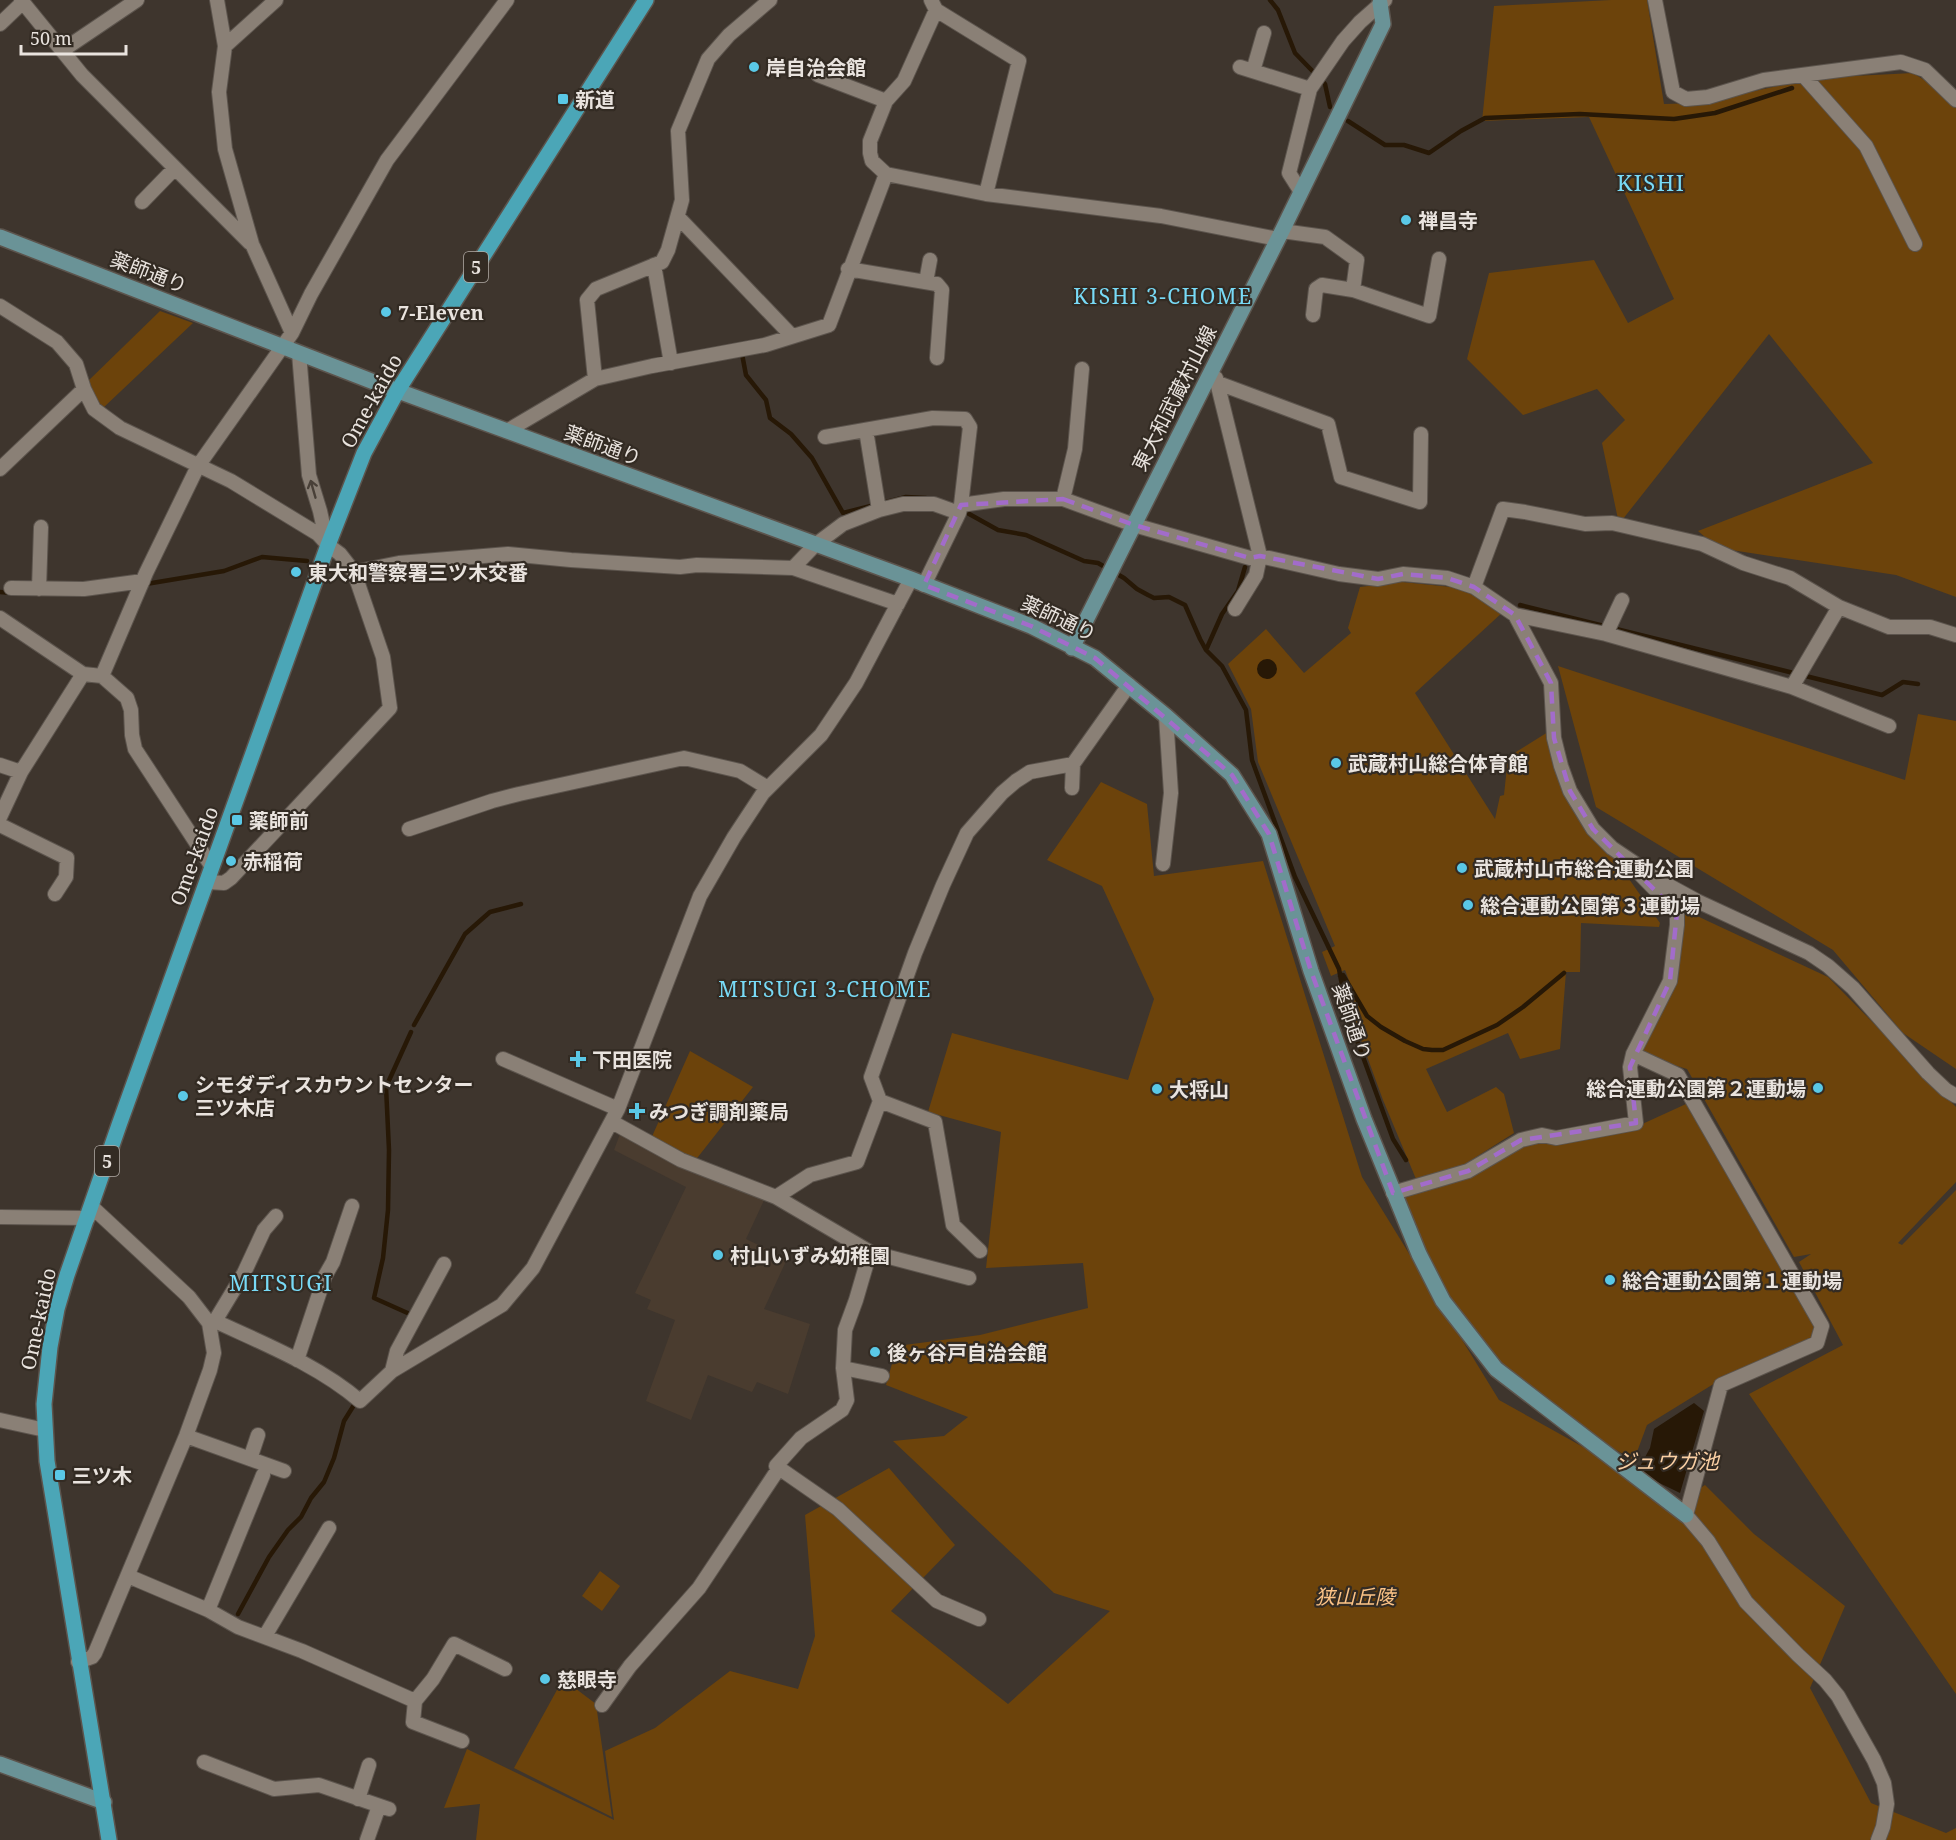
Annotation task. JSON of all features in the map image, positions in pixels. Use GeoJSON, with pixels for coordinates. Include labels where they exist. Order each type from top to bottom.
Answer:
{"type":"FeatureCollection","features":[{"type":"Feature","properties":{"kind":"main road","name":"Ome-kaido"},"geometry":{"type":"LineString","coordinates":[[104,1802],[78,1662],[47,1461],[46,1376],[53,1328],[67,1275],[328,545],[364,453],[398,390],[646,0]]}},
{"type":"Feature","properties":{"kind":"main road","name":"5"},"geometry":{"type":"LineString","coordinates":[[104,1802],[109,1840]]}},
{"type":"Feature","properties":{"kind":"street"},"geometry":{"type":"LineString","coordinates":[[63,50],[117,6],[137,0]]}},
{"type":"Feature","properties":{"kind":"street"},"geometry":{"type":"LineString","coordinates":[[217,0],[225,46],[219,92],[225,149],[252,244],[292,333]]}},
{"type":"Feature","properties":{"kind":"street"},"geometry":{"type":"LineString","coordinates":[[225,46],[276,0]]}},
{"type":"Feature","properties":{"kind":"street"},"geometry":{"type":"LineString","coordinates":[[102,675],[198,466],[292,333],[311,294],[387,160],[507,0]]}},
{"type":"Feature","properties":{"kind":"street"},"geometry":{"type":"LineString","coordinates":[[595,379],[587,300],[596,289],[662,262],[668,250],[682,200],[678,131],[708,59],[729,35],[770,0]]}},
{"type":"Feature","properties":{"kind":"street"},"geometry":{"type":"LineString","coordinates":[[1655,0],[1673,92],[1686,99],[1708,97],[1764,80],[1901,62],[1925,70],[1956,100]]}},
{"type":"Feature","properties":{"kind":"street"},"geometry":{"type":"LineString","coordinates":[[0,24],[22,1],[82,75],[252,244]]}},
{"type":"Feature","properties":{"kind":"street"},"geometry":{"type":"LineString","coordinates":[[1302,192],[1289,173],[1316,81],[1343,41],[1381,1]]}},
{"type":"Feature","properties":{"kind":"street","name":"東大和武蔵村山線"},"geometry":{"type":"LineString","coordinates":[[1072,648],[1302,192],[1383,24],[1381,1]]}},
{"type":"Feature","properties":{"kind":"street"},"geometry":{"type":"LineString","coordinates":[[986,194],[1019,61],[933,5],[904,81],[886,101],[870,141],[872,161],[886,174],[986,194],[1161,216],[1280,235],[1325,237],[1357,260],[1353,290]]}},
{"type":"Feature","properties":{"kind":"street"},"geometry":{"type":"LineString","coordinates":[[1264,33],[1247,69],[1316,81]]}},
{"type":"Feature","properties":{"kind":"street"},"geometry":{"type":"LineString","coordinates":[[818,75],[886,101]]}},
{"type":"Feature","properties":{"kind":"street"},"geometry":{"type":"LineString","coordinates":[[1803,75],[1866,146],[1915,244]]}},
{"type":"Feature","properties":{"kind":"street"},"geometry":{"type":"LineString","coordinates":[[142,202],[175,168]]}},
{"type":"Feature","properties":{"kind":"street"},"geometry":{"type":"LineString","coordinates":[[507,431],[595,379],[765,345],[829,325],[886,174]]}},
{"type":"Feature","properties":{"kind":"street"},"geometry":{"type":"LineString","coordinates":[[678,217],[792,336]]}},
{"type":"Feature","properties":{"kind":"street","name":"薬師通り"},"geometry":{"type":"LineString","coordinates":[[0,237],[299,353],[917,582],[1030,626],[1095,658],[1166,716],[1233,776],[1269,834],[1311,970],[1364,1119],[1419,1254],[1443,1301],[1496,1369],[1686,1515]]}},
{"type":"Feature","properties":{"kind":"street"},"geometry":{"type":"LineString","coordinates":[[1313,315],[1316,289],[1322,285],[1353,290],[1429,316],[1439,259]]}},
{"type":"Feature","properties":{"kind":"street"},"geometry":{"type":"LineString","coordinates":[[926,282],[930,260]]}},
{"type":"Feature","properties":{"kind":"street"},"geometry":{"type":"LineString","coordinates":[[654,265],[671,363]]}},
{"type":"Feature","properties":{"kind":"street"},"geometry":{"type":"LineString","coordinates":[[848,270],[937,284],[942,290],[937,358]]}},
{"type":"Feature","properties":{"kind":"street"},"geometry":{"type":"LineString","coordinates":[[0,306],[57,342],[76,364],[84,389],[94,409],[120,428],[231,481],[318,534],[340,554],[354,572],[383,657],[390,708],[224,883],[210,874],[135,749],[131,710],[127,698],[102,675],[83,674],[0,618]]}},
{"type":"Feature","properties":{"kind":"street"},"geometry":{"type":"LineString","coordinates":[[299,353],[309,475],[328,545]]}},
{"type":"Feature","properties":{"kind":"street"},"geometry":{"type":"LineString","coordinates":[[1213,367],[1260,556],[1256,575],[1235,609]]}},
{"type":"Feature","properties":{"kind":"street"},"geometry":{"type":"LineString","coordinates":[[1063,499],[1075,449],[1082,369]]}},
{"type":"Feature","properties":{"kind":"street"},"geometry":{"type":"LineString","coordinates":[[1218,383],[1328,424],[1341,477],[1420,502],[1421,434]]}},
{"type":"Feature","properties":{"kind":"street"},"geometry":{"type":"LineString","coordinates":[[0,469],[84,389]]}},
{"type":"Feature","properties":{"kind":"street"},"geometry":{"type":"LineString","coordinates":[[0,1218],[89,1212],[189,1297],[212,1322],[297,1360],[344,1388],[360,1401],[392,1371],[502,1305],[533,1268],[612,1122],[700,896],[763,793],[820,735],[856,682],[898,604],[917,582],[960,509],[970,427],[965,419],[933,418],[825,437]]}},
{"type":"Feature","properties":{"kind":"street"},"geometry":{"type":"LineString","coordinates":[[866,430],[878,503]]}},
{"type":"Feature","properties":{"kind":"street"},"geometry":{"type":"LineString","coordinates":[[793,568],[814,545],[878,503],[934,504],[960,509],[1004,499],[1063,499],[1134,525],[1250,558],[1260,556],[1339,574],[1378,579],[1403,574],[1448,578],[1474,587],[1515,615],[1609,629],[1792,687],[1889,726]]}},
{"type":"Feature","properties":{"kind":"street"},"geometry":{"type":"LineString","coordinates":[[1474,587],[1503,509],[1585,524],[1612,523],[1702,544],[1743,563],[1790,578],[1839,607],[1889,627],[1929,627],[1956,635]]}},
{"type":"Feature","properties":{"kind":"street"},"geometry":{"type":"LineString","coordinates":[[39,590],[40,526]]}},
{"type":"Feature","properties":{"kind":"street"},"geometry":{"type":"LineString","coordinates":[[354,572],[399,563],[508,554],[680,567],[697,565],[793,568],[898,604]]}},
{"type":"Feature","properties":{"kind":"street"},"geometry":{"type":"LineString","coordinates":[[11,588],[84,589],[142,585]]}},
{"type":"Feature","properties":{"kind":"street"},"geometry":{"type":"LineString","coordinates":[[1609,629],[1622,600]]}},
{"type":"Feature","properties":{"kind":"street"},"geometry":{"type":"LineString","coordinates":[[1792,687],[1839,607]]}},
{"type":"Feature","properties":{"kind":"street"},"geometry":{"type":"LineString","coordinates":[[1393,1193],[1468,1171],[1521,1140],[1542,1135],[1556,1138],[1636,1123],[1630,1067],[1633,1054],[1670,981],[1677,912],[1621,854],[1593,830],[1570,791],[1554,738],[1551,683],[1515,615]]}},
{"type":"Feature","properties":{"kind":"street"},"geometry":{"type":"LineString","coordinates":[[0,817],[21,772],[83,674]]}},
{"type":"Feature","properties":{"kind":"street"},"geometry":{"type":"LineString","coordinates":[[1072,788],[1073,765],[1129,685]]}},
{"type":"Feature","properties":{"kind":"street"},"geometry":{"type":"LineString","coordinates":[[1163,864],[1171,793],[1166,716]]}},
{"type":"Feature","properties":{"kind":"street"},"geometry":{"type":"LineString","coordinates":[[409,829],[519,794],[684,758],[740,771],[768,788]]}},
{"type":"Feature","properties":{"kind":"street"},"geometry":{"type":"LineString","coordinates":[[0,765],[21,772]]}},
{"type":"Feature","properties":{"kind":"street"},"geometry":{"type":"LineString","coordinates":[[776,1197],[810,1175],[856,1162],[880,1101],[871,1077],[915,953],[967,833],[1002,793],[1030,772],[1073,765]]}},
{"type":"Feature","properties":{"kind":"street"},"geometry":{"type":"LineString","coordinates":[[0,825],[67,858],[66,877],[55,894]]}},
{"type":"Feature","properties":{"kind":"street"},"geometry":{"type":"LineString","coordinates":[[1621,854],[1664,883],[1697,901],[1809,954],[1828,966],[1853,988],[1928,1073],[1956,1096]]}},
{"type":"Feature","properties":{"kind":"street"},"geometry":{"type":"LineString","coordinates":[[1633,1054],[1678,1075],[1822,1326],[1817,1343],[1721,1385],[1686,1515],[1708,1541],[1746,1602],[1825,1680],[1838,1696],[1874,1760],[1884,1783],[1887,1804],[1878,1840]]}},
{"type":"Feature","properties":{"kind":"street"},"geometry":{"type":"LineString","coordinates":[[502,1059],[618,1109]]}},
{"type":"Feature","properties":{"kind":"street"},"geometry":{"type":"LineString","coordinates":[[880,1101],[934,1122],[953,1225],[980,1251]]}},
{"type":"Feature","properties":{"kind":"street"},"geometry":{"type":"LineString","coordinates":[[612,1122],[681,1160],[776,1197],[870,1252],[969,1278]]}},
{"type":"Feature","properties":{"kind":"street"},"geometry":{"type":"LineString","coordinates":[[297,1360],[352,1206]]}},
{"type":"Feature","properties":{"kind":"street"},"geometry":{"type":"LineString","coordinates":[[78,1662],[92,1657],[95,1653],[186,1436],[214,1353],[212,1322],[244,1273],[264,1230],[276,1216]]}},
{"type":"Feature","properties":{"kind":"street"},"geometry":{"type":"LineString","coordinates":[[870,1252],[845,1330],[843,1368],[847,1400],[842,1410],[801,1438],[776,1466],[838,1509],[937,1601],[979,1619]]}},
{"type":"Feature","properties":{"kind":"street"},"geometry":{"type":"LineString","coordinates":[[392,1371],[397,1351],[444,1264]]}},
{"type":"Feature","properties":{"kind":"street"},"geometry":{"type":"LineString","coordinates":[[843,1368],[882,1376]]}},
{"type":"Feature","properties":{"kind":"street"},"geometry":{"type":"LineString","coordinates":[[0,1420],[45,1430]]}},
{"type":"Feature","properties":{"kind":"street"},"geometry":{"type":"LineString","coordinates":[[250,1459],[258,1434]]}},
{"type":"Feature","properties":{"kind":"street"},"geometry":{"type":"LineString","coordinates":[[186,1436],[284,1471]]}},
{"type":"Feature","properties":{"kind":"street"},"geometry":{"type":"LineString","coordinates":[[602,1705],[630,1666],[699,1588],[779,1468]]}},
{"type":"Feature","properties":{"kind":"street"},"geometry":{"type":"LineString","coordinates":[[208,1610],[263,1475]]}},
{"type":"Feature","properties":{"kind":"street"},"geometry":{"type":"LineString","coordinates":[[265,1636],[329,1528]]}},
{"type":"Feature","properties":{"kind":"street"},"geometry":{"type":"LineString","coordinates":[[128,1576],[208,1610],[238,1628],[265,1636],[415,1701]]}},
{"type":"Feature","properties":{"kind":"street"},"geometry":{"type":"LineString","coordinates":[[462,1741],[413,1722],[415,1701],[433,1679],[454,1644],[505,1669]]}},
{"type":"Feature","properties":{"kind":"street"},"geometry":{"type":"LineString","coordinates":[[204,1761],[274,1789],[319,1785],[384,1808],[367,1840]]}},
{"type":"Feature","properties":{"kind":"street"},"geometry":{"type":"LineString","coordinates":[[0,1764],[104,1802]]}},
{"type":"Feature","properties":{"kind":"street"},"geometry":{"type":"LineString","coordinates":[[358,1798],[369,1765]]}},
{"type":"Feature","properties":{"kind":"highlighted area"},"geometry":{"type":"Polygon","coordinates":[[[1063,499],[1134,525],[1250,558],[1260,556],[1378,579],[1403,574],[1447,578],[1474,587],[1515,615],[1551,683],[1554,738],[1570,791],[1593,829],[1677,912],[1670,981],[1630,1067],[1636,1123],[1521,1140],[1468,1171],[1393,1193],[1311,971],[1269,834],[1232,775],[1095,658],[1031,626],[924,585],[961,505],[1063,499]]]}},
{"type":"Feature","properties":{"kind":"shaded area"},"geometry":{"type":"Polygon","coordinates":[[[620,1134],[766,1196],[746,1239],[787,1259],[764,1309],[810,1324],[788,1394],[757,1382],[752,1392],[708,1375],[691,1420],[646,1401],[675,1320],[647,1309],[651,1300],[635,1293],[686,1187],[614,1150],[620,1134]]]}},
{"type":"Feature","properties":{"kind":"green space"},"geometry":{"type":"Polygon","coordinates":[[[1647,0],[1664,104],[1699,103],[1815,78],[1913,73],[1956,100],[1956,597],[1896,575],[1718,548],[1698,531],[1873,463],[1769,334],[1619,524],[1602,443],[1625,420],[1597,389],[1523,415],[1467,359],[1489,273],[1594,260],[1628,323],[1674,299],[1589,117],[1482,121],[1494,6],[1647,0]]]}},
{"type":"Feature","properties":{"kind":"green space"},"geometry":{"type":"Polygon","coordinates":[[[160,311],[193,323],[103,408],[86,383],[160,311]]]}},
{"type":"Feature","properties":{"kind":"green space","name":"武蔵村山市総合運動公園"},"geometry":{"type":"Polygon","coordinates":[[[1402,582],[1451,587],[1474,593],[1504,611],[1415,693],[1495,819],[1500,796],[1504,795],[1508,757],[1548,732],[1564,795],[1590,833],[1610,852],[1660,923],[1659,927],[1581,923],[1580,972],[1566,972],[1560,1049],[1520,1059],[1508,1033],[1426,1069],[1447,1112],[1496,1087],[1504,1094],[1514,1133],[1465,1164],[1416,1179],[1383,1100],[1353,1018],[1351,986],[1345,970],[1331,976],[1322,952],[1335,946],[1258,762],[1251,709],[1228,664],[1266,629],[1304,673],[1351,633],[1348,628],[1360,587],[1402,582]]]}},
{"type":"Feature","properties":{"kind":"green space"},"geometry":{"type":"Polygon","coordinates":[[[1558,666],[1905,780],[1918,714],[1956,721],[1956,1069],[1903,1033],[1833,950],[1596,807],[1558,666]]]}},
{"type":"Feature","properties":{"kind":"green space","name":"狭山丘陵"},"geometry":{"type":"Polygon","coordinates":[[[1101,782],[1147,804],[1154,876],[1263,861],[1362,1177],[1499,1400],[1680,1501],[1705,1485],[1754,1534],[1845,1606],[1810,1688],[1871,1803],[1946,1833],[1956,1828],[1956,1840],[476,1840],[480,1804],[444,1808],[467,1749],[614,1820],[605,1751],[655,1728],[730,1671],[798,1689],[815,1636],[805,1515],[889,1468],[955,1545],[891,1611],[1008,1704],[1110,1611],[1054,1593],[893,1441],[944,1436],[968,1417],[886,1385],[897,1346],[980,1335],[1088,1308],[1083,1263],[986,1268],[1001,1132],[928,1112],[952,1033],[1128,1080],[1154,999],[1102,886],[1047,860],[1101,782]]]}},
{"type":"Feature","properties":{"kind":"green space"},"geometry":{"type":"Polygon","coordinates":[[[1682,909],[1828,977],[1956,1107],[1956,1182],[1898,1243],[1902,1245],[1956,1190],[1956,1694],[1749,1394],[1843,1345],[1799,1262],[1811,1254],[1794,1257],[1687,1069],[1640,1055],[1675,982],[1682,909]]]}},
{"type":"Feature","properties":{"kind":"green space"},"geometry":{"type":"Polygon","coordinates":[[[690,1051],[753,1087],[694,1162],[650,1141],[690,1051]]]}},
{"type":"Feature","properties":{"kind":"green space","name":"総合運動公園第１運動場"},"geometry":{"type":"Polygon","coordinates":[[[1686,1104],[1817,1327],[1813,1340],[1720,1380],[1647,1425],[1634,1460],[1567,1423],[1504,1367],[1448,1307],[1388,1197],[1522,1144],[1627,1131],[1686,1104]]]}},
{"type":"Feature","properties":{"kind":"green space"},"geometry":{"type":"Polygon","coordinates":[[[600,1571],[620,1586],[602,1611],[582,1596],[600,1571]]]}},
{"type":"Feature","properties":{"kind":"green space"},"geometry":{"type":"Polygon","coordinates":[[[563,1679],[596,1704],[612,1817],[514,1768],[563,1679]]]}},
{"type":"Feature","properties":{"kind":"water"},"geometry":{"type":"Polygon","coordinates":[[[1267,659],[1274,662],[1277,669],[1274,676],[1267,679],[1260,676],[1257,669],[1260,662],[1267,659]]]}},
{"type":"Feature","properties":{"kind":"water","name":"ジュウガ池"},"geometry":{"type":"Polygon","coordinates":[[[1694,1403],[1704,1411],[1680,1493],[1637,1472],[1650,1448],[1654,1429],[1694,1403]]]}},
{"type":"Feature","properties":{"kind":"waterway"},"geometry":{"type":"LineString","coordinates":[[1270,0],[1278,10],[1295,53],[1325,84],[1330,107]]}},
{"type":"Feature","properties":{"kind":"waterway"},"geometry":{"type":"LineString","coordinates":[[1348,121],[1385,145],[1404,145],[1429,153],[1485,118],[1580,114],[1674,119],[1715,113],[1792,88]]}},
{"type":"Feature","properties":{"kind":"waterway"},"geometry":{"type":"LineString","coordinates":[[742,354],[746,375],[766,400],[770,418],[791,434],[812,458],[843,513],[906,497],[926,498]]}},
{"type":"Feature","properties":{"kind":"waterway"},"geometry":{"type":"LineString","coordinates":[[962,510],[998,530],[1026,535],[1084,561],[1098,563],[1154,598],[1169,597],[1185,605],[1206,650],[1222,666],[1246,710],[1252,760],[1295,877],[1339,969],[1347,1013],[1393,1139],[1406,1160]]}},
{"type":"Feature","properties":{"kind":"waterway"},"geometry":{"type":"LineString","coordinates":[[146,584],[224,571],[262,557],[307,561]]}},
{"type":"Feature","properties":{"kind":"waterway"},"geometry":{"type":"LineString","coordinates":[[1206,650],[1222,614],[1238,591],[1245,567]]}},
{"type":"Feature","properties":{"kind":"waterway"},"geometry":{"type":"LineString","coordinates":[[0,592],[12,593]]}},
{"type":"Feature","properties":{"kind":"waterway"},"geometry":{"type":"LineString","coordinates":[[1520,605],[1882,695],[1903,682],[1918,684]]}},
{"type":"Feature","properties":{"kind":"waterway"},"geometry":{"type":"LineString","coordinates":[[414,1025],[465,934],[490,912],[521,904]]}},
{"type":"Feature","properties":{"kind":"waterway"},"geometry":{"type":"LineString","coordinates":[[1340,976],[1343,975],[1367,1016],[1381,1027],[1423,1049],[1443,1050],[1497,1025],[1564,973]]}},
{"type":"Feature","properties":{"kind":"waterway"},"geometry":{"type":"LineString","coordinates":[[411,1032],[386,1087],[389,1150],[388,1210],[383,1258],[374,1298],[412,1315]]}},
{"type":"Feature","properties":{"kind":"waterway"},"geometry":{"type":"LineString","coordinates":[[238,1614],[269,1557],[288,1530],[301,1517],[311,1498],[324,1482],[334,1458],[344,1421],[354,1405]]}},
{"type":"Feature","properties":{"kind":"place","name":"岸自治会館"},"geometry":{"type":"Point","coordinates":[754,67]}},
{"type":"Feature","properties":{"kind":"place","name":"新道"},"geometry":{"type":"Point","coordinates":[563,99]}},
{"type":"Feature","properties":{"kind":"place","name":"禅昌寺"},"geometry":{"type":"Point","coordinates":[1406,220]}},
{"type":"Feature","properties":{"kind":"place","name":"7-Eleven"},"geometry":{"type":"Point","coordinates":[386,312]}},
{"type":"Feature","properties":{"kind":"place","name":"東大和警察署三ツ木交番"},"geometry":{"type":"Point","coordinates":[296,572]}},
{"type":"Feature","properties":{"kind":"place","name":"武蔵村山総合体育館"},"geometry":{"type":"Point","coordinates":[1336,763]}},
{"type":"Feature","properties":{"kind":"place","name":"薬師前"},"geometry":{"type":"Point","coordinates":[237,820]}},
{"type":"Feature","properties":{"kind":"place","name":"赤稲荷"},"geometry":{"type":"Point","coordinates":[231,861]}},
{"type":"Feature","properties":{"kind":"place","name":"武蔵村山市総合運動公園"},"geometry":{"type":"Point","coordinates":[1462,868]}},
{"type":"Feature","properties":{"kind":"place","name":"総合運動公園第３運動場"},"geometry":{"type":"Point","coordinates":[1468,905]}},
{"type":"Feature","properties":{"kind":"place","name":"下田医院"},"geometry":{"type":"Point","coordinates":[578,1059]}},
{"type":"Feature","properties":{"kind":"place","name":"総合運動公園第２運動場"},"geometry":{"type":"Point","coordinates":[1818,1088]}},
{"type":"Feature","properties":{"kind":"place","name":"大将山"},"geometry":{"type":"Point","coordinates":[1157,1089]}},
{"type":"Feature","properties":{"kind":"place","name":"シモダディスカウントセンター 三ツ木店"},"geometry":{"type":"Point","coordinates":[183,1096]}},
{"type":"Feature","properties":{"kind":"place","name":"みつぎ調剤薬局"},"geometry":{"type":"Point","coordinates":[637,1111]}},
{"type":"Feature","properties":{"kind":"place","name":"村山いずみ幼稚園"},"geometry":{"type":"Point","coordinates":[718,1255]}},
{"type":"Feature","properties":{"kind":"place","name":"総合運動公園第１運動場"},"geometry":{"type":"Point","coordinates":[1610,1280]}},
{"type":"Feature","properties":{"kind":"place","name":"後ヶ谷戸自治会館"},"geometry":{"type":"Point","coordinates":[875,1352]}},
{"type":"Feature","properties":{"kind":"place","name":"三ツ木"},"geometry":{"type":"Point","coordinates":[60,1475]}},
{"type":"Feature","properties":{"kind":"place","name":"慈眼寺"},"geometry":{"type":"Point","coordinates":[545,1679]}},
{"type":"Feature","properties":{"kind":"district","name":"KISHI"},"geometry":{"type":"Point","coordinates":[1651,182]}},
{"type":"Feature","properties":{"kind":"district","name":"KISHI 3-CHOME"},"geometry":{"type":"Point","coordinates":[1163,296]}},
{"type":"Feature","properties":{"kind":"district","name":"MITSUGI 3-CHOME"},"geometry":{"type":"Point","coordinates":[825,989]}},
{"type":"Feature","properties":{"kind":"district","name":"MITSUGI"},"geometry":{"type":"Point","coordinates":[281,1282]}}]}
